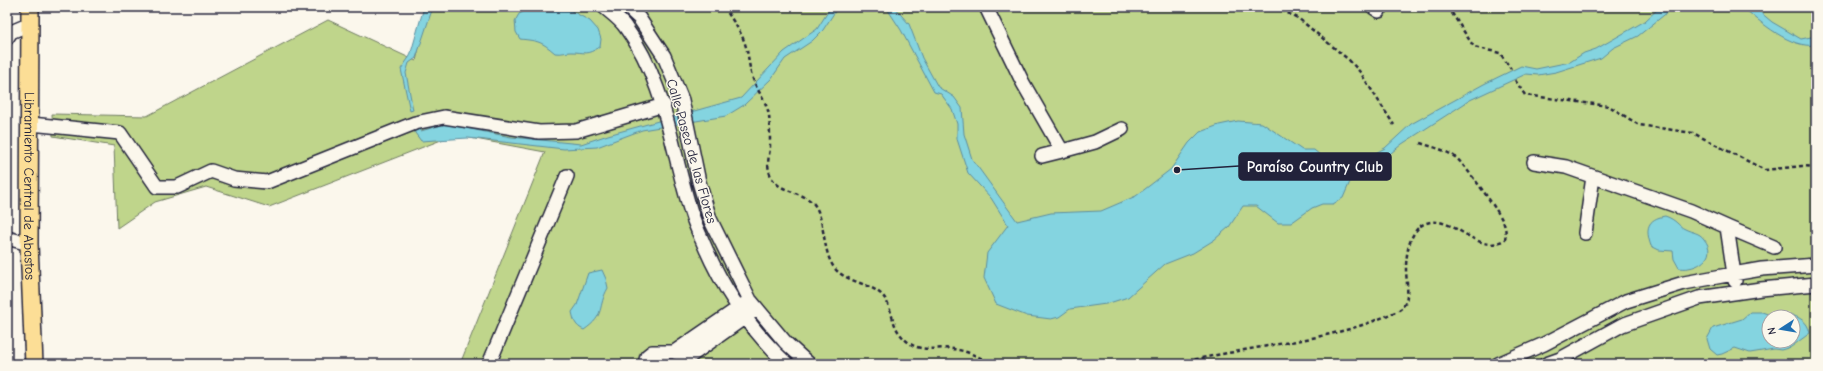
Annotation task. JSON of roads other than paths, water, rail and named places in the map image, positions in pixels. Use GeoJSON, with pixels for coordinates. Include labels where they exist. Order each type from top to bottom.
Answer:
{"type":"FeatureCollection","features":[{"type":"Feature","properties":{"kind":"main road","name":"Libramiento Central de Abastos"},"geometry":{"type":"LineString","coordinates":[[30,15],[29,244],[34,364]]}},
{"type":"Feature","properties":{"kind":"street","name":"Calle Paseo de las Flores"},"geometry":{"type":"LineString","coordinates":[[604,7],[626,27],[649,67],[658,88],[664,105],[691,213],[713,266],[741,313],[767,346],[787,364]]}},
{"type":"Feature","properties":{"kind":"street","name":"Calle Paseo de las Flores"},"geometry":{"type":"LineString","coordinates":[[627,7],[639,18],[664,56],[682,100],[699,182],[710,219],[754,305],[786,344],[809,364]]}},
{"type":"Feature","properties":{"kind":"street"},"geometry":{"type":"LineString","coordinates":[[986,7],[1023,83],[1062,151]]}},
{"type":"Feature","properties":{"kind":"street"},"geometry":{"type":"LineString","coordinates":[[7,38],[11,32],[30,15]]}},
{"type":"Feature","properties":{"kind":"street"},"geometry":{"type":"LineString","coordinates":[[658,88],[674,80]]}},
{"type":"Feature","properties":{"kind":"street"},"geometry":{"type":"LineString","coordinates":[[30,124],[120,132],[157,187],[177,187],[211,172],[234,179],[267,182],[415,123],[444,117],[540,132],[576,131],[664,105]]}},
{"type":"Feature","properties":{"kind":"street"},"geometry":{"type":"LineString","coordinates":[[1042,156],[1095,142],[1122,129]]}},
{"type":"Feature","properties":{"kind":"street"},"geometry":{"type":"LineString","coordinates":[[1534,162],[1566,167],[1691,211],[1774,247]]}},
{"type":"Feature","properties":{"kind":"street"},"geometry":{"type":"LineString","coordinates":[[489,364],[567,176]]}},
{"type":"Feature","properties":{"kind":"street"},"geometry":{"type":"LineString","coordinates":[[1585,233],[1593,177]]}},
{"type":"Feature","properties":{"kind":"street"},"geometry":{"type":"LineString","coordinates":[[1727,227],[1736,293]]}},
{"type":"Feature","properties":{"kind":"street"},"geometry":{"type":"LineString","coordinates":[[7,238],[29,244]]}},
{"type":"Feature","properties":{"kind":"street"},"geometry":{"type":"LineString","coordinates":[[1498,364],[1544,344],[1626,301],[1684,283],[1762,269],[1816,265]]}},
{"type":"Feature","properties":{"kind":"street"},"geometry":{"type":"LineString","coordinates":[[1546,364],[1560,359],[1622,325],[1699,298],[1816,284]]}},
{"type":"Feature","properties":{"kind":"street"},"geometry":{"type":"LineString","coordinates":[[674,352],[754,305]]}},
{"type":"Feature","properties":{"kind":"street"},"geometry":{"type":"LineString","coordinates":[[645,364],[647,356],[652,352],[674,352],[688,360],[741,313]]}},
{"type":"Feature","properties":{"kind":"water"},"geometry":{"type":"Polygon","coordinates":[[[424,7],[433,7],[416,58],[409,63],[406,73],[413,110],[410,111],[401,69],[410,56],[424,7]]]}},
{"type":"Feature","properties":{"kind":"water"},"geometry":{"type":"Polygon","coordinates":[[[831,7],[838,7],[823,30],[812,41],[785,59],[771,79],[744,105],[726,116],[642,130],[597,147],[564,149],[468,138],[421,141],[415,133],[413,124],[417,124],[421,131],[445,124],[511,137],[581,144],[741,98],[784,52],[817,29],[831,7]]]}},
{"type":"Feature","properties":{"kind":"water"},"geometry":{"type":"Polygon","coordinates":[[[886,7],[894,7],[909,24],[922,58],[938,87],[954,97],[962,108],[964,134],[972,159],[1017,221],[1051,213],[1101,211],[1136,196],[1171,169],[1189,143],[1200,132],[1219,125],[1238,121],[1262,123],[1302,150],[1314,150],[1327,161],[1347,168],[1385,148],[1411,124],[1484,84],[1521,66],[1536,69],[1570,62],[1645,21],[1660,7],[1674,7],[1638,36],[1613,48],[1601,58],[1556,72],[1538,75],[1526,74],[1470,100],[1402,144],[1380,162],[1352,177],[1343,198],[1333,204],[1322,204],[1312,208],[1291,223],[1278,223],[1256,206],[1243,206],[1229,227],[1214,240],[1193,253],[1165,264],[1128,297],[1106,304],[1070,309],[1059,317],[1051,319],[1027,316],[996,304],[984,278],[987,253],[1008,225],[991,198],[968,173],[957,139],[957,124],[952,109],[941,94],[934,92],[901,30],[886,7]]]}},
{"type":"Feature","properties":{"kind":"water"},"geometry":{"type":"Polygon","coordinates":[[[1742,7],[1754,7],[1772,22],[1801,39],[1816,36],[1816,45],[1796,43],[1786,39],[1767,27],[1742,7]]]}},
{"type":"Feature","properties":{"kind":"water"},"geometry":{"type":"Polygon","coordinates":[[[531,8],[570,10],[590,21],[598,30],[601,39],[600,47],[588,53],[555,53],[539,42],[520,39],[516,32],[515,21],[519,14],[531,8]]]}},
{"type":"Feature","properties":{"kind":"water"},"geometry":{"type":"Polygon","coordinates":[[[1665,216],[1672,219],[1683,228],[1698,234],[1704,239],[1708,246],[1709,252],[1704,261],[1692,267],[1679,268],[1674,259],[1673,251],[1659,250],[1651,246],[1648,235],[1649,226],[1654,220],[1665,216]]]}},
{"type":"Feature","properties":{"kind":"water"},"geometry":{"type":"Polygon","coordinates":[[[602,270],[608,288],[598,315],[591,325],[584,330],[575,323],[572,312],[577,305],[588,273],[602,270]]]}},
{"type":"Feature","properties":{"kind":"water"},"geometry":{"type":"Polygon","coordinates":[[[1750,312],[1761,312],[1761,349],[1774,349],[1750,353],[1735,348],[1717,355],[1710,349],[1707,339],[1713,328],[1742,319],[1750,312]]]}},
{"type":"Feature","properties":{"kind":"water"},"geometry":{"type":"Polygon","coordinates":[[[1801,319],[1807,325],[1810,333],[1801,340],[1801,319]]]}},
{"type":"Feature","properties":{"kind":"place","name":"Paraíso Country Club"},"geometry":{"type":"Point","coordinates":[1177,170]}}]}
